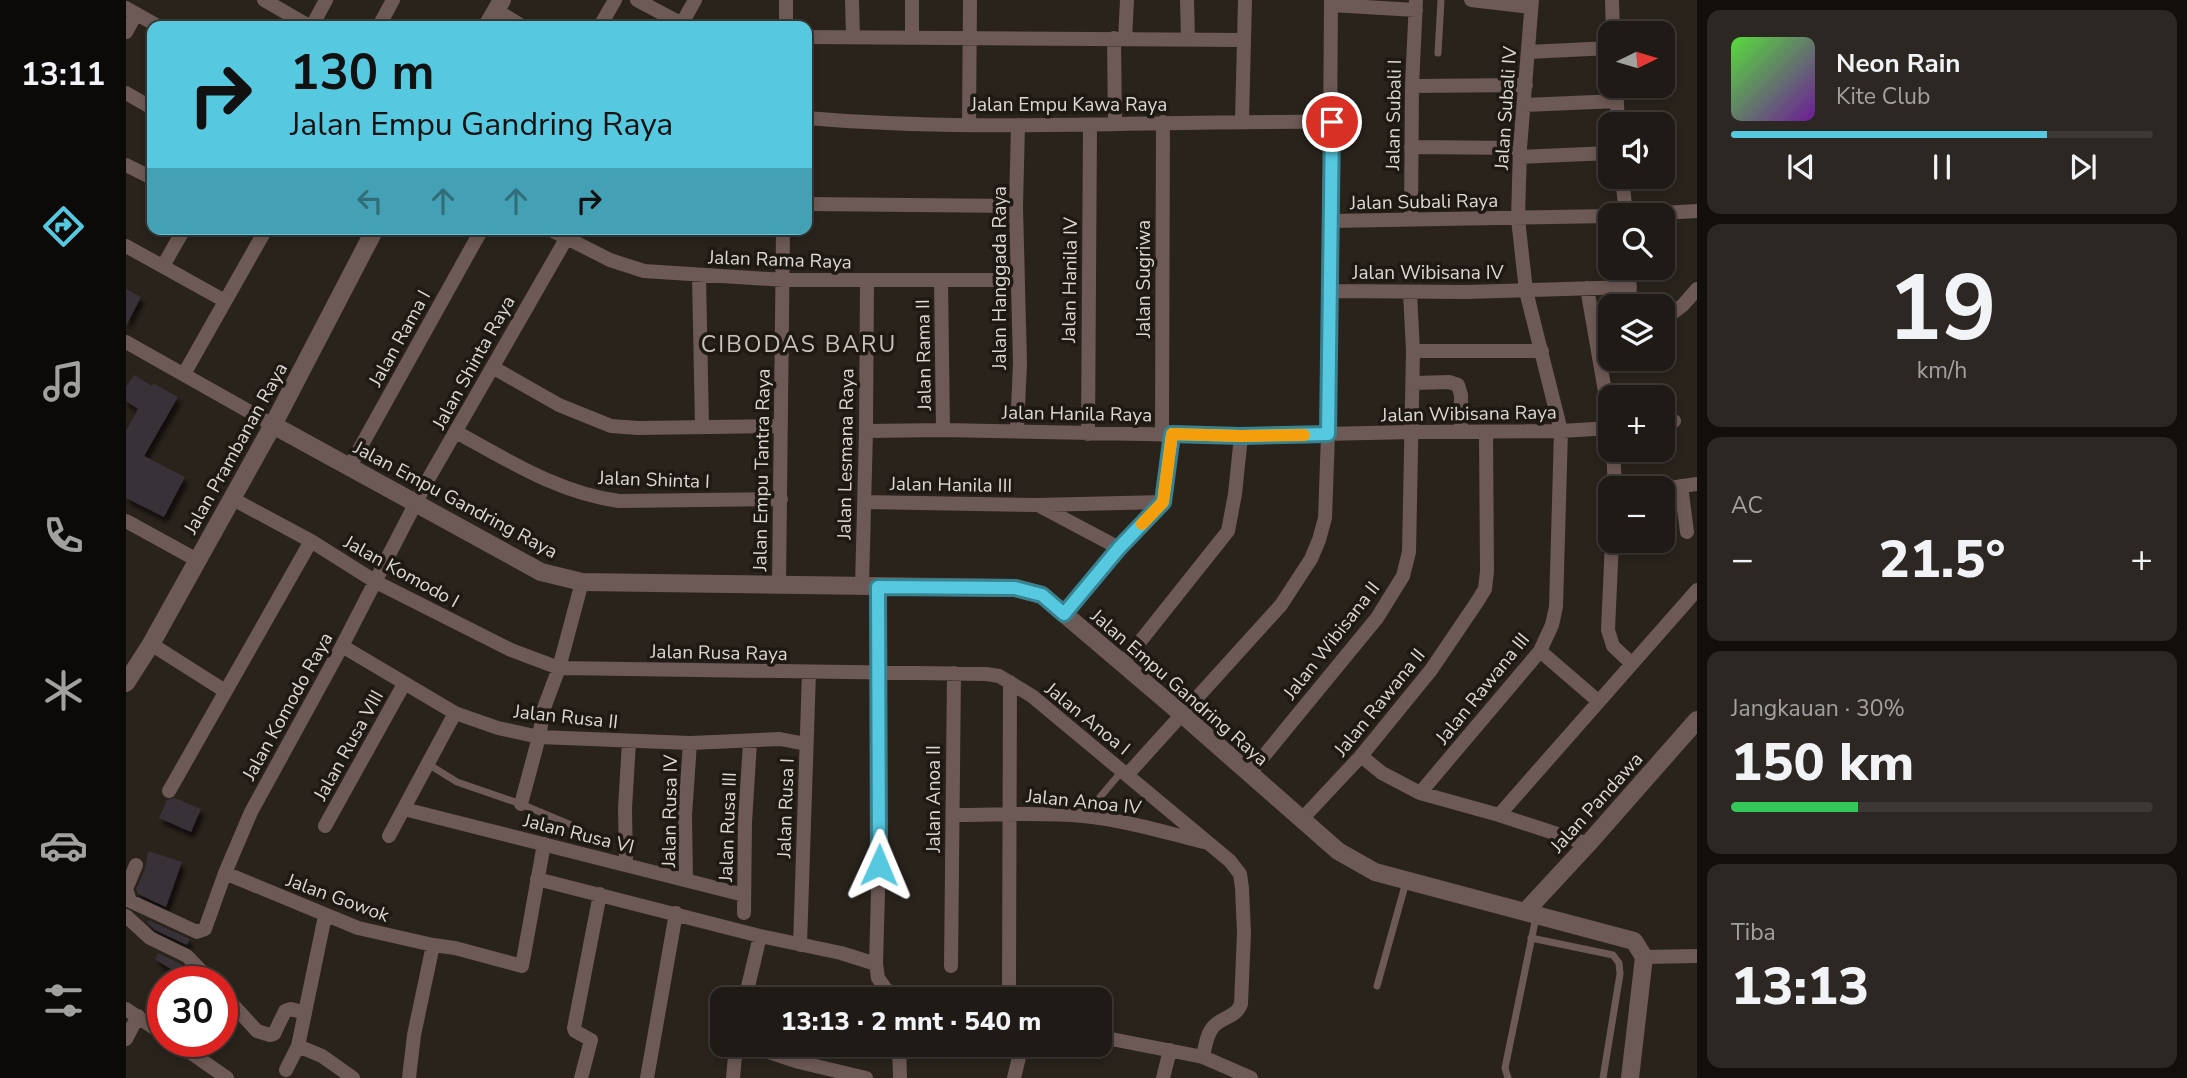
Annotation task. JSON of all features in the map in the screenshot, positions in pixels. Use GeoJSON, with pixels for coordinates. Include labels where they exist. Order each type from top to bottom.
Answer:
{"type":"FeatureCollection","features":[{"type":"Feature","properties":{"kind":"street"},"geometry":{"type":"LineString","coordinates":[[264,0],[301,21]]}},
{"type":"Feature","properties":{"kind":"street"},"geometry":{"type":"LineString","coordinates":[[313,21],[326,0]]}},
{"type":"Feature","properties":{"kind":"street"},"geometry":{"type":"LineString","coordinates":[[382,21],[393,0]]}},
{"type":"Feature","properties":{"kind":"street"},"geometry":{"type":"LineString","coordinates":[[603,21],[615,0]]}},
{"type":"Feature","properties":{"kind":"street"},"geometry":{"type":"LineString","coordinates":[[636,0],[675,21]]}},
{"type":"Feature","properties":{"kind":"street"},"geometry":{"type":"LineString","coordinates":[[685,21],[695,0]]}},
{"type":"Feature","properties":{"kind":"street"},"geometry":{"type":"LineString","coordinates":[[786,0],[786,21]]}},
{"type":"Feature","properties":{"kind":"street"},"geometry":{"type":"LineString","coordinates":[[852,0],[853,37]]}},
{"type":"Feature","properties":{"kind":"street"},"geometry":{"type":"LineString","coordinates":[[912,0],[912,38]]}},
{"type":"Feature","properties":{"kind":"street"},"geometry":{"type":"LineString","coordinates":[[969,124],[970,0]]}},
{"type":"Feature","properties":{"kind":"street"},"geometry":{"type":"LineString","coordinates":[[1115,124],[1120,39],[1127,0]]}},
{"type":"Feature","properties":{"kind":"street"},"geometry":{"type":"LineString","coordinates":[[1187,0],[1188,38]]}},
{"type":"Feature","properties":{"kind":"street"},"geometry":{"type":"LineString","coordinates":[[1242,121],[1245,0]]}},
{"type":"Feature","properties":{"kind":"street"},"geometry":{"type":"LineString","coordinates":[[1471,0],[1532,4]]}},
{"type":"Feature","properties":{"kind":"street"},"geometry":{"type":"LineString","coordinates":[[1612,0],[1613,21]]}},
{"type":"Feature","properties":{"kind":"street"},"geometry":{"type":"LineString","coordinates":[[1124,773],[1183,715],[1281,606],[1311,559],[1325,518],[1331,291],[1331,3],[1416,5]]}},
{"type":"Feature","properties":{"kind":"street","name":"Jalan Subali IV"},"geometry":{"type":"LineString","coordinates":[[1532,4],[1520,153],[1518,219],[1526,291],[1542,351]]}},
{"type":"Feature","properties":{"kind":"street","name":"Jalan Subali I"},"geometry":{"type":"LineString","coordinates":[[1411,220],[1412,86],[1416,5]]}},
{"type":"Feature","properties":{"kind":"street"},"geometry":{"type":"LineString","coordinates":[[126,32],[131,11],[149,21]]}},
{"type":"Feature","properties":{"kind":"street"},"geometry":{"type":"LineString","coordinates":[[495,12],[512,21]]}},
{"type":"Feature","properties":{"kind":"street"},"geometry":{"type":"LineString","coordinates":[[812,37],[1243,40]]}},
{"type":"Feature","properties":{"kind":"street"},"geometry":{"type":"LineString","coordinates":[[1528,52],[1598,49]]}},
{"type":"Feature","properties":{"kind":"street"},"geometry":{"type":"LineString","coordinates":[[1412,86],[1526,85]]}},
{"type":"Feature","properties":{"kind":"street"},"geometry":{"type":"LineString","coordinates":[[126,93],[147,105]]}},
{"type":"Feature","properties":{"kind":"street"},"geometry":{"type":"LineString","coordinates":[[1617,98],[1617,112]]}},
{"type":"Feature","properties":{"kind":"street"},"geometry":{"type":"LineString","coordinates":[[1525,105],[1617,101]]}},
{"type":"Feature","properties":{"kind":"street","name":"Jalan Empu Kawa Raya"},"geometry":{"type":"LineString","coordinates":[[812,118],[855,122],[1090,126],[1163,122],[1332,122]]}},
{"type":"Feature","properties":{"kind":"street","name":"Jalan Sugriwa"},"geometry":{"type":"LineString","coordinates":[[1163,122],[1167,435],[1163,502]]}},
{"type":"Feature","properties":{"kind":"street","name":"Jalan Hanggada Raya"},"geometry":{"type":"LineString","coordinates":[[1017,431],[1020,363],[1016,206],[1018,125]]}},
{"type":"Feature","properties":{"kind":"street","name":"Jalan Hanila IV"},"geometry":{"type":"LineString","coordinates":[[1088,434],[1090,126]]}},
{"type":"Feature","properties":{"kind":"street"},"geometry":{"type":"LineString","coordinates":[[1411,147],[1520,153],[1598,153]]}},
{"type":"Feature","properties":{"kind":"street"},"geometry":{"type":"LineString","coordinates":[[126,165],[147,176]]}},
{"type":"Feature","properties":{"kind":"street"},"geometry":{"type":"LineString","coordinates":[[812,204],[1016,206]]}},
{"type":"Feature","properties":{"kind":"street"},"geometry":{"type":"LineString","coordinates":[[1675,212],[1697,211]]}},
{"type":"Feature","properties":{"kind":"street","name":"Jalan Subali Raya"},"geometry":{"type":"LineString","coordinates":[[1331,221],[1598,216]]}},
{"type":"Feature","properties":{"kind":"street"},"geometry":{"type":"LineString","coordinates":[[163,266],[181,235]]}},
{"type":"Feature","properties":{"kind":"street"},"geometry":{"type":"LineString","coordinates":[[184,374],[263,235]]}},
{"type":"Feature","properties":{"kind":"street","name":"Jalan Prambanan Raya"},"geometry":{"type":"LineString","coordinates":[[126,682],[273,425],[370,235]]}},
{"type":"Feature","properties":{"kind":"street","name":"Jalan Rama I"},"geometry":{"type":"LineString","coordinates":[[350,466],[479,235]]}},
{"type":"Feature","properties":{"kind":"street","name":"Jalan Rama Raya"},"geometry":{"type":"LineString","coordinates":[[559,235],[610,260],[644,271],[784,280],[1018,280]]}},
{"type":"Feature","properties":{"kind":"street","name":"Jalan Empu Tantra Raya"},"geometry":{"type":"LineString","coordinates":[[779,585],[783,235]]}},
{"type":"Feature","properties":{"kind":"street","name":"Jalan Shinta Raya"},"geometry":{"type":"LineString","coordinates":[[415,503],[566,239]]}},
{"type":"Feature","properties":{"kind":"street"},"geometry":{"type":"LineString","coordinates":[[126,246],[225,301]]}},
{"type":"Feature","properties":{"kind":"street"},"geometry":{"type":"LineString","coordinates":[[699,276],[702,427]]}},
{"type":"Feature","properties":{"kind":"street","name":"Jalan Rama II"},"geometry":{"type":"LineString","coordinates":[[941,280],[943,430]]}},
{"type":"Feature","properties":{"kind":"street"},"geometry":{"type":"LineString","coordinates":[[1630,280],[1630,294]]}},
{"type":"Feature","properties":{"kind":"street","name":"Jalan Lesmana Raya"},"geometry":{"type":"LineString","coordinates":[[867,281],[864,502],[878,671],[880,819],[876,964]]}},
{"type":"Feature","properties":{"kind":"street","name":"Jalan Wibisana IV"},"geometry":{"type":"LineString","coordinates":[[1331,291],[1410,293],[1630,287]]}},
{"type":"Feature","properties":{"kind":"street"},"geometry":{"type":"LineString","coordinates":[[1587,288],[1598,327]]}},
{"type":"Feature","properties":{"kind":"street"},"geometry":{"type":"LineString","coordinates":[[1675,311],[1697,289]]}},
{"type":"Feature","properties":{"kind":"street","name":"Jalan Wibisana II"},"geometry":{"type":"LineString","coordinates":[[1249,774],[1377,618],[1403,576],[1409,552],[1412,432],[1413,351],[1410,293]]}},
{"type":"Feature","properties":{"kind":"street"},"geometry":{"type":"LineString","coordinates":[[126,342],[273,425]]}},
{"type":"Feature","properties":{"kind":"street"},"geometry":{"type":"LineString","coordinates":[[1413,351],[1542,351]]}},
{"type":"Feature","properties":{"kind":"street","name":"Jalan Rawana III"},"geometry":{"type":"LineString","coordinates":[[1420,793],[1540,651],[1552,625],[1556,607],[1561,431],[1542,351]]}},
{"type":"Feature","properties":{"kind":"street"},"geometry":{"type":"LineString","coordinates":[[494,368],[559,405],[611,426],[781,426]]}},
{"type":"Feature","properties":{"kind":"street"},"geometry":{"type":"LineString","coordinates":[[1413,383],[1458,384],[1461,395],[1461,432]]}},
{"type":"Feature","properties":{"kind":"street","name":"Jalan Empu Gandring Raya"},"geometry":{"type":"LineString","coordinates":[[273,425],[541,572],[583,582],[1015,588],[1042,595],[1338,851],[1355,862],[1375,872],[1406,881],[1634,941],[1644,957]]}},
{"type":"Feature","properties":{"kind":"street","name":"Jalan Wibisana Raya"},"geometry":{"type":"LineString","coordinates":[[1328,434],[1598,429]]}},
{"type":"Feature","properties":{"kind":"street","name":"Jalan Hanila Raya"},"geometry":{"type":"LineString","coordinates":[[866,431],[1241,436],[1328,434]]}},
{"type":"Feature","properties":{"kind":"street","name":"Jalan Shinta I"},"geometry":{"type":"LineString","coordinates":[[456,432],[541,478],[579,494],[600,499],[781,499]]}},
{"type":"Feature","properties":{"kind":"street","name":"Jalan Rawana II"},"geometry":{"type":"LineString","coordinates":[[1302,820],[1361,756],[1431,670],[1485,589],[1486,432]]}},
{"type":"Feature","properties":{"kind":"street"},"geometry":{"type":"LineString","coordinates":[[1123,663],[1228,531],[1236,494],[1241,436]]}},
{"type":"Feature","properties":{"kind":"street"},"geometry":{"type":"LineString","coordinates":[[1675,487],[1697,484]]}},
{"type":"Feature","properties":{"kind":"street"},"geometry":{"type":"LineString","coordinates":[[1681,486],[1687,532]]}},
{"type":"Feature","properties":{"kind":"street","name":"Jalan Komodo I"},"geometry":{"type":"LineString","coordinates":[[231,498],[311,541],[376,582],[511,650],[559,667]]}},
{"type":"Feature","properties":{"kind":"street","name":"Jalan Hanila III"},"geometry":{"type":"LineString","coordinates":[[864,502],[1037,505],[1163,502]]}},
{"type":"Feature","properties":{"kind":"street"},"geometry":{"type":"LineString","coordinates":[[1064,614],[1119,548],[1163,502]]}},
{"type":"Feature","properties":{"kind":"street","name":"Jalan Komodo Raya"},"geometry":{"type":"LineString","coordinates":[[136,865],[127,887],[130,901],[202,932],[207,926],[225,873],[251,812],[376,582],[415,503]]}},
{"type":"Feature","properties":{"kind":"street","name":"Jalan Hanila III"},"geometry":{"type":"LineString","coordinates":[[1037,505],[1119,548]]}},
{"type":"Feature","properties":{"kind":"street"},"geometry":{"type":"LineString","coordinates":[[126,521],[197,560]]}},
{"type":"Feature","properties":{"kind":"street"},"geometry":{"type":"LineString","coordinates":[[169,792],[311,541]]}},
{"type":"Feature","properties":{"kind":"street"},"geometry":{"type":"LineString","coordinates":[[1611,553],[1608,630],[1614,646],[1631,663]]}},
{"type":"Feature","properties":{"kind":"street"},"geometry":{"type":"LineString","coordinates":[[521,804],[544,708],[559,667],[583,582]]}},
{"type":"Feature","properties":{"kind":"street"},"geometry":{"type":"LineString","coordinates":[[1499,815],[1697,590]]}},
{"type":"Feature","properties":{"kind":"street"},"geometry":{"type":"LineString","coordinates":[[150,644],[225,691]]}},
{"type":"Feature","properties":{"kind":"street","name":"Jalan Rusa II"},"geometry":{"type":"LineString","coordinates":[[342,646],[456,713],[498,728],[539,737],[690,743],[780,739],[806,744]]}},
{"type":"Feature","properties":{"kind":"street"},"geometry":{"type":"LineString","coordinates":[[1540,651],[1598,701]]}},
{"type":"Feature","properties":{"kind":"street","name":"Jalan Rusa Raya"},"geometry":{"type":"LineString","coordinates":[[559,667],[878,671]]}},
{"type":"Feature","properties":{"kind":"street","name":"Jalan Anoa I"},"geometry":{"type":"LineString","coordinates":[[878,671],[986,674],[1010,682],[1032,696],[1230,861],[1240,874],[1244,933],[1241,1004],[1237,1013],[1215,1025],[1209,1033],[1203,1057]]}},
{"type":"Feature","properties":{"kind":"street","name":"Jalan Rusa I"},"geometry":{"type":"LineString","coordinates":[[800,946],[809,672]]}},
{"type":"Feature","properties":{"kind":"street","name":"Jalan Anoa II"},"geometry":{"type":"LineString","coordinates":[[951,966],[954,673]]}},
{"type":"Feature","properties":{"kind":"street"},"geometry":{"type":"LineString","coordinates":[[1009,984],[1010,682]]}},
{"type":"Feature","properties":{"kind":"street","name":"Jalan Rusa VIII"},"geometry":{"type":"LineString","coordinates":[[325,826],[404,684]]}},
{"type":"Feature","properties":{"kind":"street"},"geometry":{"type":"LineString","coordinates":[[389,836],[456,713]]}},
{"type":"Feature","properties":{"kind":"street","name":"Jalan Pandawa"},"geometry":{"type":"LineString","coordinates":[[1531,914],[1588,844],[1697,720]]}},
{"type":"Feature","properties":{"kind":"street"},"geometry":{"type":"LineString","coordinates":[[626,865],[625,808],[629,742]]}},
{"type":"Feature","properties":{"kind":"street","name":"Jalan Rusa III"},"geometry":{"type":"LineString","coordinates":[[744,913],[745,823],[750,742]]}},
{"type":"Feature","properties":{"kind":"street","name":"Jalan Rusa IV"},"geometry":{"type":"LineString","coordinates":[[686,880],[685,815],[690,743]]}},
{"type":"Feature","properties":{"kind":"street"},"geometry":{"type":"LineString","coordinates":[[1361,756],[1382,773],[1420,793],[1588,844]]}},
{"type":"Feature","properties":{"kind":"street","name":"Jalan Rusa VI"},"geometry":{"type":"LineString","coordinates":[[404,809],[744,895]]}},
{"type":"Feature","properties":{"kind":"street","name":"Jalan Anoa IV"},"geometry":{"type":"LineString","coordinates":[[953,815],[1009,812],[1084,816],[1139,825],[1208,844]]}},
{"type":"Feature","properties":{"kind":"street"},"geometry":{"type":"LineString","coordinates":[[544,844],[537,879],[800,946],[841,953],[876,964],[878,978],[884,987]]}},
{"type":"Feature","properties":{"kind":"street","name":"Jalan Gowok"},"geometry":{"type":"LineString","coordinates":[[225,873],[358,928],[455,948],[522,966],[537,879]]}},
{"type":"Feature","properties":{"kind":"street"},"geometry":{"type":"LineString","coordinates":[[581,1078],[591,1040],[574,1028],[600,894]]}},
{"type":"Feature","properties":{"kind":"street"},"geometry":{"type":"LineString","coordinates":[[648,1078],[676,913]]}},
{"type":"Feature","properties":{"kind":"street"},"geometry":{"type":"LineString","coordinates":[[126,916],[150,938],[187,956],[197,966]]}},
{"type":"Feature","properties":{"kind":"street"},"geometry":{"type":"LineString","coordinates":[[286,1070],[298,1046],[325,916]]}},
{"type":"Feature","properties":{"kind":"street"},"geometry":{"type":"LineString","coordinates":[[748,987],[760,936]]}},
{"type":"Feature","properties":{"kind":"street"},"geometry":{"type":"LineString","coordinates":[[409,1078],[414,1035],[433,945]]}},
{"type":"Feature","properties":{"kind":"street"},"geometry":{"type":"LineString","coordinates":[[1630,1078],[1644,957],[1697,956]]}},
{"type":"Feature","properties":{"kind":"street"},"geometry":{"type":"LineString","coordinates":[[238,1010],[257,1031],[270,1035],[274,1034],[285,1011],[292,1009],[305,1013]]}},
{"type":"Feature","properties":{"kind":"street"},"geometry":{"type":"LineString","coordinates":[[126,1039],[132,1013],[147,1023]]}},
{"type":"Feature","properties":{"kind":"street"},"geometry":{"type":"LineString","coordinates":[[1112,1039],[1203,1057],[1251,1078]]}},
{"type":"Feature","properties":{"kind":"street"},"geometry":{"type":"LineString","coordinates":[[298,1046],[322,1056],[353,1078]]}},
{"type":"Feature","properties":{"kind":"street"},"geometry":{"type":"LineString","coordinates":[[1163,1078],[1170,1050]]}},
{"type":"Feature","properties":{"kind":"street"},"geometry":{"type":"LineString","coordinates":[[197,1057],[227,1078]]}},
{"type":"Feature","properties":{"kind":"street"},"geometry":{"type":"LineString","coordinates":[[733,1078],[735,1057]]}},
{"type":"Feature","properties":{"kind":"street"},"geometry":{"type":"LineString","coordinates":[[784,1057],[866,1078]]}},
{"type":"Feature","properties":{"kind":"street"},"geometry":{"type":"LineString","coordinates":[[899,1057],[900,1078]]}},
{"type":"Feature","properties":{"kind":"street"},"geometry":{"type":"LineString","coordinates":[[1014,1078],[1019,1057]]}},
{"type":"Feature","properties":{"kind":"lane"},"geometry":{"type":"LineString","coordinates":[[1438,53],[1441,0]]}},
{"type":"Feature","properties":{"kind":"lane"},"geometry":{"type":"LineString","coordinates":[[428,764],[457,782],[576,827]]}},
{"type":"Feature","properties":{"kind":"lane"},"geometry":{"type":"LineString","coordinates":[[1084,816],[1124,773]]}},
{"type":"Feature","properties":{"kind":"lane"},"geometry":{"type":"LineString","coordinates":[[1377,986],[1406,881]]}},
{"type":"Feature","properties":{"kind":"lane"},"geometry":{"type":"LineString","coordinates":[[1508,1078],[1505,1068],[1531,937],[1531,914]]}},
{"type":"Feature","properties":{"kind":"lane"},"geometry":{"type":"LineString","coordinates":[[1531,937],[1613,955],[1619,963],[1620,974],[1603,1078]]}},
{"type":"Feature","properties":{"kind":"building"},"geometry":{"type":"Polygon","coordinates":[[[126,289],[141,297],[126,326],[126,289]]]}},
{"type":"Feature","properties":{"kind":"building"},"geometry":{"type":"Polygon","coordinates":[[[134,375],[178,397],[144,456],[185,477],[164,517],[126,498],[126,431],[138,409],[126,401],[126,387],[134,375]]]}},
{"type":"Feature","properties":{"kind":"building"},"geometry":{"type":"Polygon","coordinates":[[[175,798],[201,809],[191,832],[159,818],[167,800],[175,798]]]}},
{"type":"Feature","properties":{"kind":"building"},"geometry":{"type":"Polygon","coordinates":[[[148,851],[182,862],[166,907],[138,894],[136,889],[145,869],[148,851]]]}},
{"type":"Feature","properties":{"kind":"building"},"geometry":{"type":"Polygon","coordinates":[[[148,920],[190,939],[187,945],[155,930],[148,920]]]}},
{"type":"Feature","properties":{"kind":"building"},"geometry":{"type":"Polygon","coordinates":[[[158,953],[184,966],[166,966],[155,959],[158,953]]]}},
{"type":"Feature","properties":{"kind":"slow traffic"},"geometry":{"type":"LineString","coordinates":[[1142,524],[1163,502],[1172,434],[1304,435]]}},
{"type":"Feature","properties":{"kind":"district","name":"CIBODAS BARU"},"geometry":{"type":"Point","coordinates":[799,344]}},
{"type":"Feature","properties":{"kind":"route"},"geometry":{"type":"LineString","coordinates":[[879,865],[878,587],[1015,588],[1042,595],[1064,614],[1119,548],[1163,502],[1172,434],[1328,434],[1332,122]]}}]}
